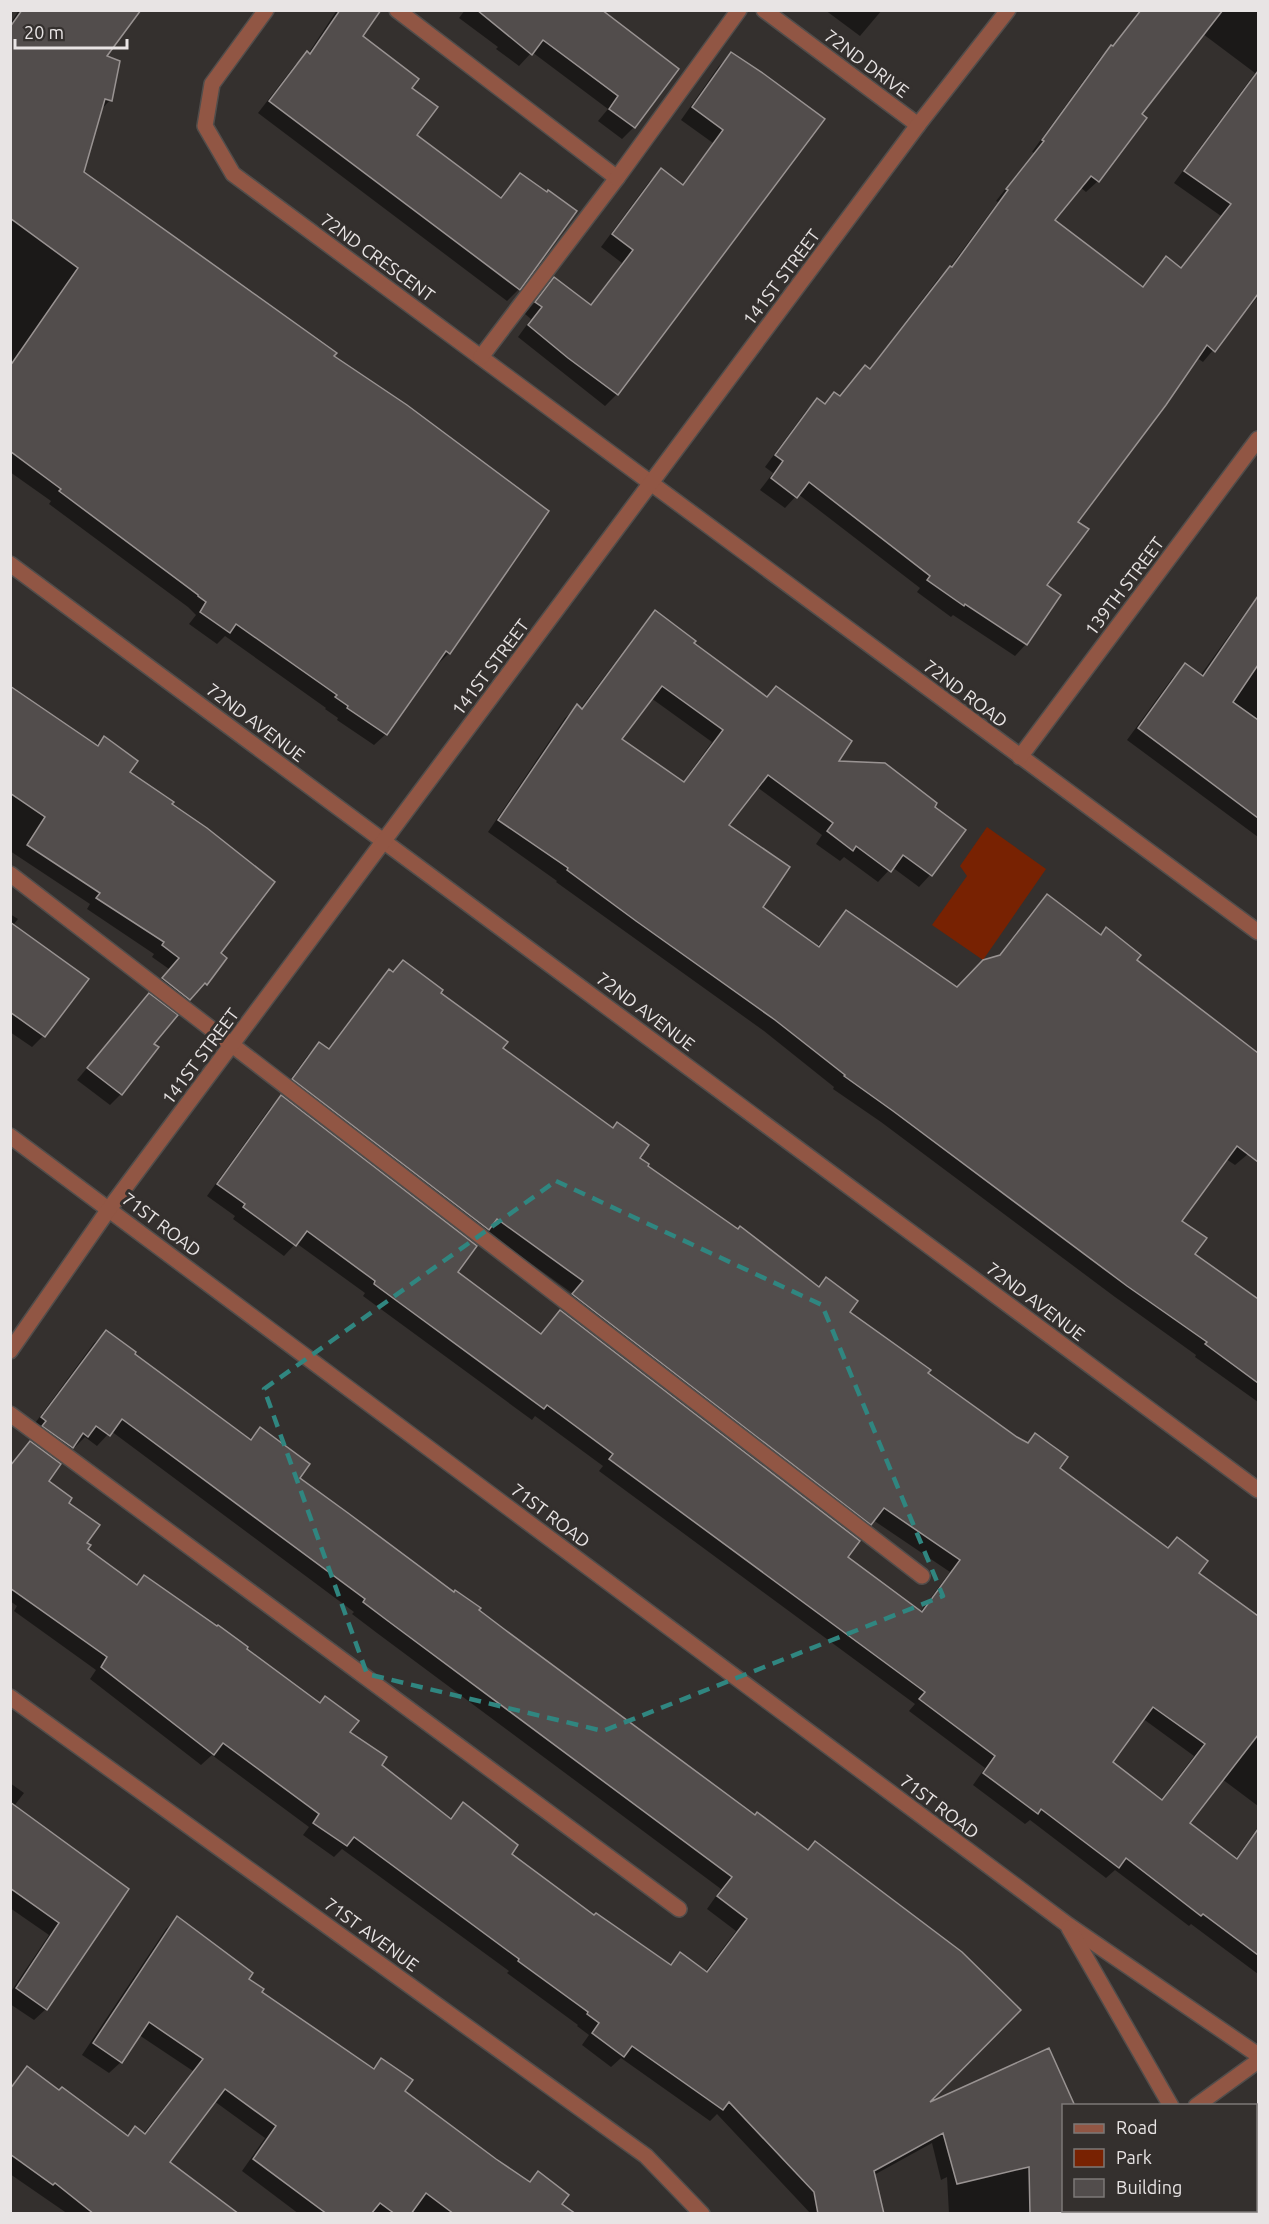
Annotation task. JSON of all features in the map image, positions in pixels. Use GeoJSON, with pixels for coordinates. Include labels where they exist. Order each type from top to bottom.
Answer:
{"type":"FeatureCollection","features":[{"type":"Feature","properties":{"kind":"street","name":"72ND CRESCENT"},"geometry":{"type":"LineString","coordinates":[[266,10],[212,84],[205,126],[233,174],[651,483]]}},
{"type":"Feature","properties":{"kind":"street"},"geometry":{"type":"LineString","coordinates":[[397,10],[617,178]]}},
{"type":"Feature","properties":{"kind":"street"},"geometry":{"type":"LineString","coordinates":[[481,357],[617,178],[739,10]]}},
{"type":"Feature","properties":{"kind":"street","name":"72ND DRIVE"},"geometry":{"type":"LineString","coordinates":[[764,10],[918,125]]}},
{"type":"Feature","properties":{"kind":"street","name":"141ST STREET"},"geometry":{"type":"LineString","coordinates":[[10,1351],[110,1209],[232,1045],[918,125],[1008,10]]}},
{"type":"Feature","properties":{"kind":"street","name":"139TH STREET"},"geometry":{"type":"LineString","coordinates":[[1020,757],[1258,439]]}},
{"type":"Feature","properties":{"kind":"street","name":"72ND ROAD"},"geometry":{"type":"LineString","coordinates":[[651,483],[1258,932]]}},
{"type":"Feature","properties":{"kind":"street","name":"72ND AVENUE"},"geometry":{"type":"LineString","coordinates":[[10,564],[1258,1490]]}},
{"type":"Feature","properties":{"kind":"street"},"geometry":{"type":"LineString","coordinates":[[10,874],[922,1576]]}},
{"type":"Feature","properties":{"kind":"street","name":"71ST ROAD"},"geometry":{"type":"LineString","coordinates":[[10,1136],[1068,1925],[1258,2055]]}},
{"type":"Feature","properties":{"kind":"street"},"geometry":{"type":"LineString","coordinates":[[10,1414],[679,1909]]}},
{"type":"Feature","properties":{"kind":"street","name":"71ST AVENUE"},"geometry":{"type":"LineString","coordinates":[[10,1697],[646,2156],[702,2214]]}},
{"type":"Feature","properties":{"kind":"street","name":"71ST ROAD"},"geometry":{"type":"LineString","coordinates":[[1068,1925],[1170,2104]]}},
{"type":"Feature","properties":{"kind":"street"},"geometry":{"type":"LineString","coordinates":[[1199,2104],[1258,2061]]}},
{"type":"Feature","properties":{"kind":"highlighted area"},"geometry":{"type":"Polygon","coordinates":[[[556,1181],[822,1305],[943,1596],[603,1731],[367,1674],[264,1389],[556,1181]]]}},
{"type":"Feature","properties":{"kind":"green space"},"geometry":{"type":"Polygon","coordinates":[[[987,827],[1046,869],[983,960],[932,925],[967,876],[960,866],[987,827]]]}},
{"type":"Feature","properties":{"kind":"building"},"geometry":{"type":"Polygon","coordinates":[[[22,10],[141,10],[107,56],[120,61],[112,101],[105,99],[84,172],[337,353],[334,356],[407,405],[549,511],[450,654],[446,651],[387,735],[347,708],[348,706],[335,697],[337,695],[236,624],[230,633],[200,612],[206,602],[198,595],[59,491],[61,489],[10,451],[10,366],[78,268],[10,218],[10,27],[22,10]]]}},
{"type":"Feature","properties":{"kind":"building"},"geometry":{"type":"Polygon","coordinates":[[[340,10],[381,10],[363,36],[419,79],[412,88],[438,107],[417,135],[501,198],[520,173],[577,211],[520,290],[269,101],[307,51],[310,54],[340,10]]]}},
{"type":"Feature","properties":{"kind":"building"},"geometry":{"type":"Polygon","coordinates":[[[477,10],[602,10],[679,69],[635,128],[609,109],[618,96],[543,40],[532,55],[477,10]]]}},
{"type":"Feature","properties":{"kind":"building"},"geometry":{"type":"Polygon","coordinates":[[[1141,10],[1223,10],[1142,114],[1147,118],[1099,182],[1091,176],[1055,220],[1143,287],[1166,256],[1181,268],[1231,204],[1184,171],[1258,71],[1258,294],[1215,352],[1207,345],[1166,405],[1078,522],[1089,529],[1047,585],[1061,595],[1027,645],[927,580],[930,576],[809,482],[797,498],[771,478],[783,461],[775,455],[817,398],[825,404],[834,392],[840,396],[865,365],[870,369],[950,266],[952,267],[1111,45],[1113,46],[1141,10]]]}},
{"type":"Feature","properties":{"kind":"building"},"geometry":{"type":"Polygon","coordinates":[[[731,52],[825,119],[618,395],[528,325],[542,307],[535,302],[554,277],[591,305],[633,250],[612,234],[661,168],[683,185],[723,130],[692,107],[731,52]]]}},
{"type":"Feature","properties":{"kind":"building"},"geometry":{"type":"Polygon","coordinates":[[[1258,596],[1258,665],[1233,702],[1258,720],[1258,818],[1138,728],[1185,663],[1203,676],[1258,596]]]}},
{"type":"Feature","properties":{"kind":"building"},"geometry":{"type":"Polygon","coordinates":[[[655,610],[696,641],[694,643],[767,697],[776,686],[852,741],[839,761],[885,763],[937,803],[935,807],[966,830],[932,876],[903,855],[891,872],[856,846],[853,851],[827,831],[833,823],[768,775],[729,825],[790,867],[763,907],[819,947],[846,910],[957,987],[983,960],[1000,955],[1047,894],[1101,935],[1106,927],[1141,955],[1137,960],[1258,1053],[1258,1162],[1237,1146],[1182,1221],[1207,1238],[1195,1254],[1258,1299],[1258,1383],[1205,1344],[1207,1342],[1127,1286],[844,1076],[775,1020],[636,921],[567,870],[568,868],[498,820],[577,704],[582,709],[655,610]],[[662,686],[622,739],[684,782],[723,730],[662,686]]]}},
{"type":"Feature","properties":{"kind":"building"},"geometry":{"type":"Polygon","coordinates":[[[10,686],[98,746],[104,736],[138,761],[130,772],[174,802],[172,804],[207,828],[275,882],[221,953],[227,958],[207,985],[205,983],[190,1000],[162,978],[179,958],[162,945],[164,942],[96,898],[100,893],[27,845],[45,817],[10,793],[10,686]]]}},
{"type":"Feature","properties":{"kind":"building"},"geometry":{"type":"Polygon","coordinates":[[[10,922],[89,979],[45,1037],[10,1012],[10,922]]]}},
{"type":"Feature","properties":{"kind":"building"},"geometry":{"type":"Polygon","coordinates":[[[403,960],[443,990],[441,993],[508,1042],[503,1048],[613,1128],[617,1122],[649,1145],[640,1158],[649,1164],[648,1166],[738,1229],[740,1226],[819,1287],[826,1277],[858,1301],[850,1312],[931,1370],[928,1373],[1017,1437],[1028,1443],[1035,1433],[1068,1457],[1060,1468],[1168,1548],[1177,1537],[1208,1561],[1199,1573],[1258,1616],[1258,1735],[1190,1823],[1237,1859],[1258,1829],[1258,1955],[1203,1914],[1201,1916],[1126,1858],[1119,1868],[1041,1809],[1038,1814],[983,1773],[995,1756],[919,1699],[925,1692],[609,1459],[613,1454],[547,1405],[544,1409],[374,1284],[375,1281],[307,1231],[296,1246],[243,1207],[245,1204],[217,1184],[281,1095],[477,1246],[458,1272],[541,1334],[560,1310],[860,1541],[848,1557],[922,1612],[960,1560],[884,1508],[871,1525],[572,1294],[583,1281],[497,1219],[489,1230],[292,1079],[319,1042],[329,1049],[389,969],[393,972],[403,960]],[[1153,1707],[1113,1762],[1162,1800],[1205,1744],[1153,1707]]]}},
{"type":"Feature","properties":{"kind":"building"},"geometry":{"type":"Polygon","coordinates":[[[149,993],[178,1015],[154,1044],[159,1047],[122,1095],[87,1068],[149,993]]]}},
{"type":"Feature","properties":{"kind":"building"},"geometry":{"type":"Polygon","coordinates":[[[106,1330],[251,1440],[260,1427],[310,1464],[300,1478],[454,1592],[455,1590],[481,1608],[479,1610],[504,1629],[755,1815],[757,1812],[808,1850],[815,1841],[962,1952],[1021,2010],[930,2102],[1049,2048],[1074,2104],[1062,2104],[1062,2212],[1064,2214],[1030,2214],[1029,2167],[957,2184],[943,2133],[874,2171],[884,2214],[818,2214],[814,2192],[729,2102],[723,2110],[632,2046],[624,2057],[592,2033],[599,2023],[587,2014],[588,2012],[518,1961],[519,1959],[354,1837],[347,1846],[313,1823],[319,1814],[223,1743],[214,1755],[101,1667],[107,1657],[10,1588],[10,1466],[30,1441],[61,1464],[49,1481],[72,1498],[69,1503],[100,1525],[87,1543],[91,1545],[88,1549],[137,1585],[144,1575],[218,1625],[320,1703],[325,1696],[359,1721],[350,1732],[387,1757],[382,1765],[451,1819],[463,1802],[518,1845],[512,1854],[594,1915],[596,1913],[671,1965],[680,1952],[707,1972],[747,1919],[717,1896],[732,1877],[388,1621],[363,1602],[365,1599],[122,1419],[110,1436],[96,1426],[88,1437],[83,1433],[73,1448],[42,1426],[46,1421],[41,1417],[106,1330]]]}},
{"type":"Feature","properties":{"kind":"building"},"geometry":{"type":"Polygon","coordinates":[[[10,1802],[129,1889],[47,2010],[16,1988],[59,1923],[10,1888],[10,1802]]]}},
{"type":"Feature","properties":{"kind":"building"},"geometry":{"type":"Polygon","coordinates":[[[177,1916],[253,1973],[249,1979],[264,1989],[262,1992],[374,2069],[381,2058],[413,2080],[405,2091],[496,2159],[530,2182],[538,2171],[569,2195],[562,2204],[576,2214],[454,2214],[426,2193],[411,2214],[395,2214],[380,2203],[371,2214],[327,2214],[253,2159],[276,2126],[225,2089],[170,2162],[239,2214],[94,2214],[55,2183],[53,2185],[10,2154],[10,2089],[27,2066],[59,2090],[62,2087],[128,2136],[135,2126],[145,2134],[203,2059],[149,2022],[122,2063],[93,2043],[177,1916]]]}}]}
